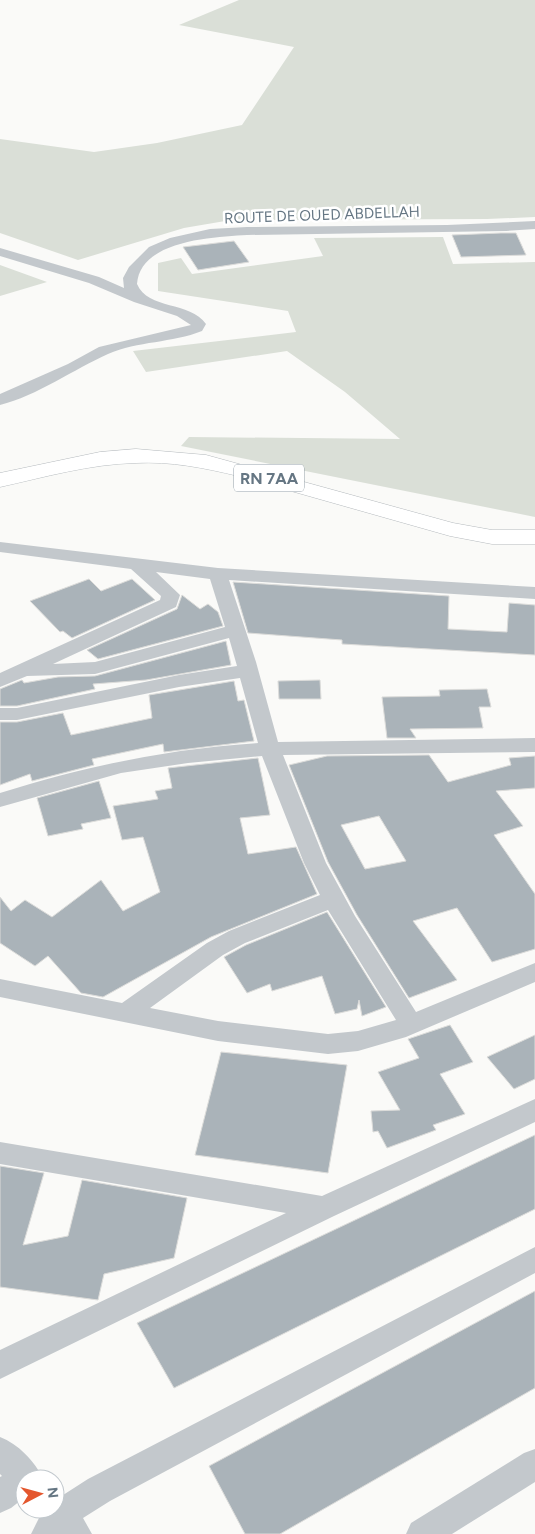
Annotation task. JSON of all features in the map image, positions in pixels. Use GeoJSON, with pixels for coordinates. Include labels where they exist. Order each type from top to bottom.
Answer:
{"type":"FeatureCollection","features":[{"type":"Feature","properties":{"kind":"main road","name":"RN 7AA"},"geometry":{"type":"LineString","coordinates":[[0,480],[100,459],[136,456],[168,457],[206,462],[244,471],[450,529],[492,537],[535,537]]}},
{"type":"Feature","properties":{"kind":"street","name":"ROUTE DE OUED ABDELLAH"},"geometry":{"type":"LineString","coordinates":[[139,299],[132,291],[130,283],[140,261],[159,248],[196,237],[250,231],[535,225]]}},
{"type":"Feature","properties":{"kind":"street"},"geometry":{"type":"LineString","coordinates":[[0,252],[94,280],[139,299],[191,316],[199,324],[191,331],[104,350],[65,371],[0,400]]}},
{"type":"Feature","properties":{"kind":"street"},"geometry":{"type":"LineString","coordinates":[[0,547],[138,566],[218,574],[535,593]]}},
{"type":"Feature","properties":{"kind":"street"},"geometry":{"type":"LineString","coordinates":[[0,681],[169,603],[171,595],[138,566]]}},
{"type":"Feature","properties":{"kind":"street"},"geometry":{"type":"LineString","coordinates":[[218,574],[270,750],[315,863],[345,920],[411,1024]]}},
{"type":"Feature","properties":{"kind":"street"},"geometry":{"type":"LineString","coordinates":[[24,670],[57,671],[95,668],[236,630]]}},
{"type":"Feature","properties":{"kind":"street"},"geometry":{"type":"LineString","coordinates":[[0,714],[17,714],[179,681],[248,671]]}},
{"type":"Feature","properties":{"kind":"street"},"geometry":{"type":"LineString","coordinates":[[0,800],[90,774],[139,763],[232,752],[389,746],[535,745]]}},
{"type":"Feature","properties":{"kind":"street"},"geometry":{"type":"LineString","coordinates":[[125,1013],[208,954],[237,937],[334,899]]}},
{"type":"Feature","properties":{"kind":"street"},"geometry":{"type":"LineString","coordinates":[[0,988],[218,1031],[328,1044],[375,1037],[411,1024],[535,972]]}},
{"type":"Feature","properties":{"kind":"street"},"geometry":{"type":"LineString","coordinates":[[0,1365],[324,1208],[535,1110]]}},
{"type":"Feature","properties":{"kind":"street"},"geometry":{"type":"LineString","coordinates":[[0,1153],[324,1208]]}},
{"type":"Feature","properties":{"kind":"street"},"geometry":{"type":"LineString","coordinates":[[58,1524],[99,1490],[535,1259]]}},
{"type":"Feature","properties":{"kind":"street"},"geometry":{"type":"LineString","coordinates":[[0,1452],[17,1469]]}},
{"type":"Feature","properties":{"kind":"street"},"geometry":{"type":"LineString","coordinates":[[422,1534],[535,1464]]}},
{"type":"Feature","properties":{"kind":"street"},"geometry":{"type":"LineString","coordinates":[[0,1498],[15,1486]]}},
{"type":"Feature","properties":{"kind":"shaded area"},"geometry":{"type":"Polygon","coordinates":[[[239,0],[535,0],[535,217],[487,219],[231,220],[184,228],[78,260],[0,233],[0,139],[94,152],[157,143],[242,125],[294,47],[179,25],[239,0]]]}},
{"type":"Feature","properties":{"kind":"shaded area"},"geometry":{"type":"Polygon","coordinates":[[[443,237],[453,264],[535,262],[535,517],[181,446],[189,437],[400,439],[345,392],[287,351],[146,372],[133,351],[296,332],[288,311],[158,291],[158,263],[181,258],[192,274],[323,256],[314,238],[443,237]]]}},
{"type":"Feature","properties":{"kind":"shaded area"},"geometry":{"type":"Polygon","coordinates":[[[0,265],[47,282],[0,296],[0,265]]]}},
{"type":"Feature","properties":{"kind":"building"},"geometry":{"type":"Polygon","coordinates":[[[516,233],[526,255],[461,257],[452,235],[516,233]]]}},
{"type":"Feature","properties":{"kind":"building"},"geometry":{"type":"Polygon","coordinates":[[[234,241],[249,262],[198,270],[183,247],[234,241]]]}},
{"type":"Feature","properties":{"kind":"building"},"geometry":{"type":"Polygon","coordinates":[[[89,579],[101,591],[132,579],[155,600],[72,638],[63,631],[60,632],[30,601],[89,579]]]}},
{"type":"Feature","properties":{"kind":"building"},"geometry":{"type":"Polygon","coordinates":[[[233,582],[449,596],[448,629],[507,632],[509,603],[535,605],[535,655],[342,644],[342,640],[248,633],[233,582]]]}},
{"type":"Feature","properties":{"kind":"building"},"geometry":{"type":"Polygon","coordinates":[[[182,595],[200,609],[208,604],[218,612],[223,626],[98,659],[87,650],[177,609],[182,595]]]}},
{"type":"Feature","properties":{"kind":"building"},"geometry":{"type":"Polygon","coordinates":[[[226,641],[231,665],[146,680],[93,684],[95,689],[17,706],[0,706],[0,689],[22,680],[24,683],[58,677],[95,676],[226,641]]]}},
{"type":"Feature","properties":{"kind":"building"},"geometry":{"type":"Polygon","coordinates":[[[320,680],[321,699],[279,699],[278,681],[320,680]]]}},
{"type":"Feature","properties":{"kind":"building"},"geometry":{"type":"Polygon","coordinates":[[[234,681],[238,701],[244,700],[254,741],[164,752],[163,744],[92,759],[94,765],[32,781],[30,774],[0,785],[0,722],[17,722],[63,713],[71,735],[152,718],[149,695],[234,681]]]}},
{"type":"Feature","properties":{"kind":"building"},"geometry":{"type":"Polygon","coordinates":[[[487,689],[491,707],[479,707],[483,728],[410,729],[416,738],[387,738],[382,697],[440,696],[439,690],[487,689]]]}},
{"type":"Feature","properties":{"kind":"building"},"geometry":{"type":"Polygon","coordinates":[[[429,755],[448,782],[511,765],[509,758],[535,756],[535,788],[496,791],[523,826],[494,835],[535,894],[535,949],[492,962],[457,908],[413,921],[457,980],[409,998],[357,915],[328,862],[289,765],[327,756],[429,755]],[[379,816],[341,825],[365,869],[406,861],[379,816]]]}},
{"type":"Feature","properties":{"kind":"building"},"geometry":{"type":"Polygon","coordinates":[[[258,758],[270,815],[240,818],[248,854],[296,847],[317,894],[211,937],[103,997],[81,993],[48,956],[35,966],[0,943],[0,897],[11,911],[25,900],[52,917],[101,880],[123,911],[160,892],[143,837],[122,840],[113,806],[158,799],[155,791],[172,788],[168,768],[258,758]]]}},
{"type":"Feature","properties":{"kind":"building"},"geometry":{"type":"Polygon","coordinates":[[[99,781],[111,818],[81,824],[83,829],[48,836],[37,798],[99,781]]]}},
{"type":"Feature","properties":{"kind":"building"},"geometry":{"type":"Polygon","coordinates":[[[327,912],[386,1007],[362,1016],[359,1000],[357,1009],[335,1014],[322,976],[272,991],[270,984],[247,993],[224,957],[246,945],[327,912]]]}},
{"type":"Feature","properties":{"kind":"building"},"geometry":{"type":"Polygon","coordinates":[[[450,1025],[473,1062],[440,1074],[465,1114],[433,1125],[436,1130],[387,1148],[378,1131],[373,1132],[371,1111],[400,1110],[378,1072],[419,1058],[408,1039],[450,1025]]]}},
{"type":"Feature","properties":{"kind":"building"},"geometry":{"type":"Polygon","coordinates":[[[535,1035],[535,1079],[514,1089],[487,1057],[535,1035]]]}},
{"type":"Feature","properties":{"kind":"building"},"geometry":{"type":"Polygon","coordinates":[[[221,1052],[347,1065],[328,1173],[195,1155],[221,1052]]]}},
{"type":"Feature","properties":{"kind":"building"},"geometry":{"type":"Polygon","coordinates":[[[535,1135],[535,1209],[174,1388],[137,1323],[535,1135]]]}},
{"type":"Feature","properties":{"kind":"building"},"geometry":{"type":"Polygon","coordinates":[[[0,1166],[44,1173],[23,1245],[68,1236],[82,1180],[187,1198],[174,1258],[104,1274],[98,1300],[0,1287],[0,1166]]]}},
{"type":"Feature","properties":{"kind":"building"},"geometry":{"type":"Polygon","coordinates":[[[535,1291],[535,1388],[280,1534],[245,1534],[209,1466],[535,1291]]]}}]}
